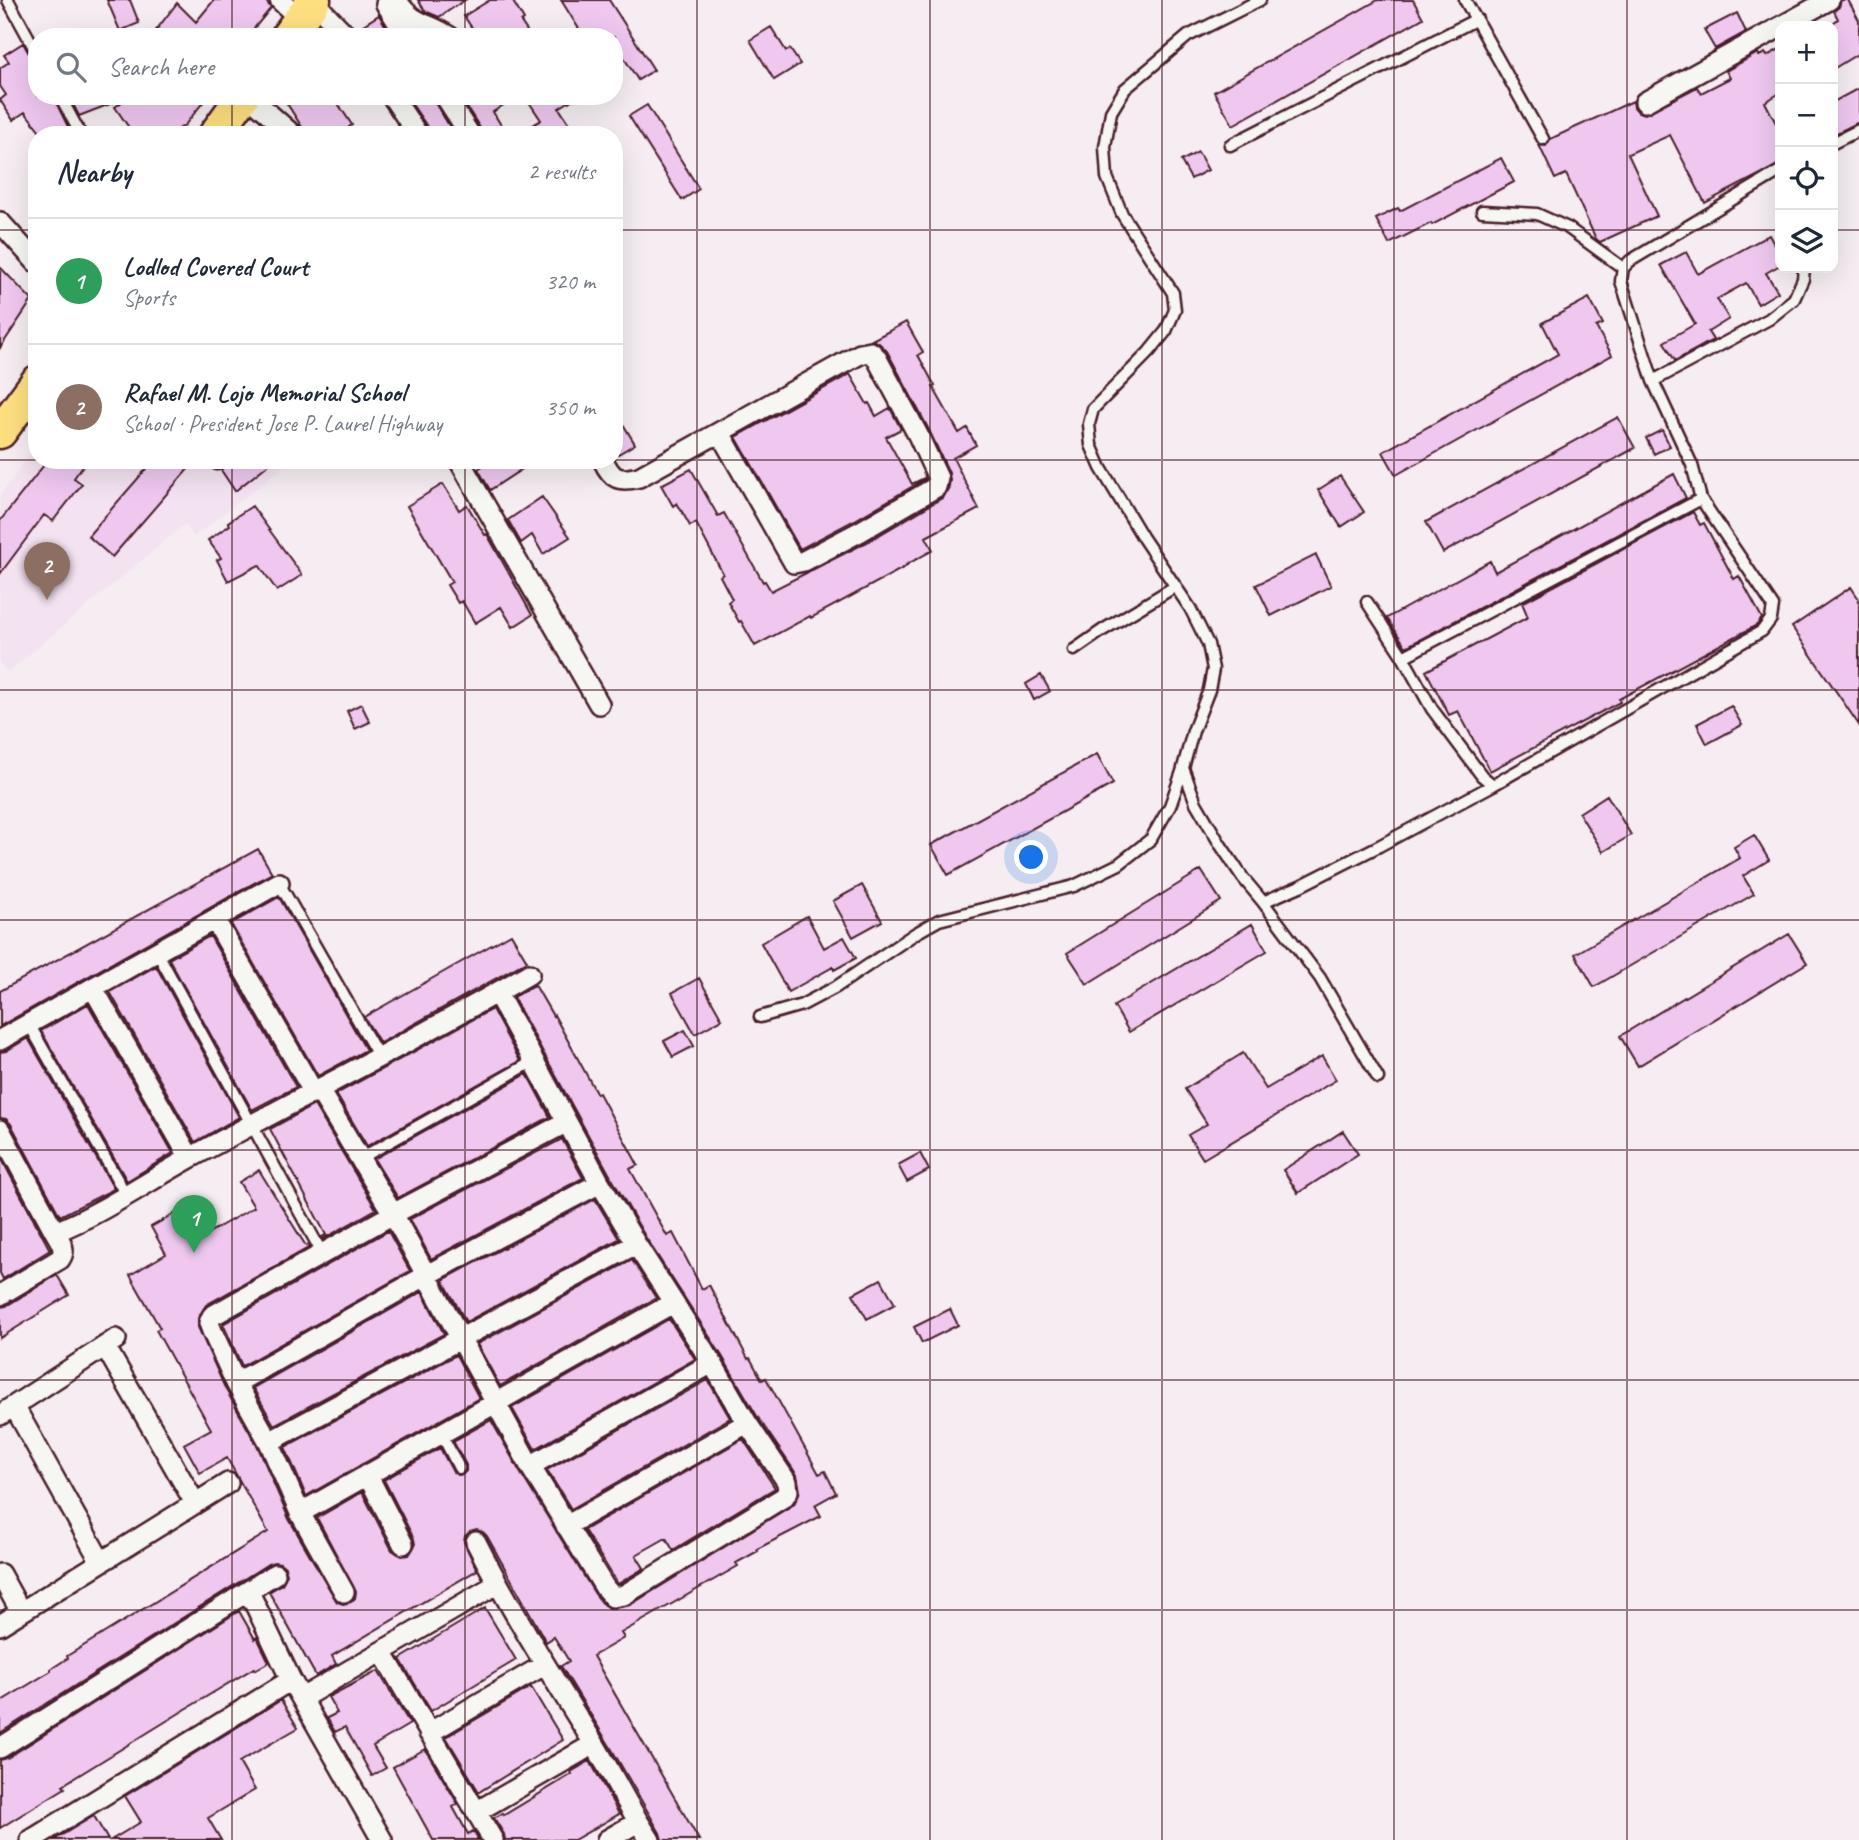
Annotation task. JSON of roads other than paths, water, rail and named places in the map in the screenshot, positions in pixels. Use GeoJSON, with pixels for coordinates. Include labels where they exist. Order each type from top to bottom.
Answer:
{"type":"FeatureCollection","features":[{"type":"Feature","properties":{"kind":"highway"},"geometry":{"type":"LineString","coordinates":[[221,126],[237,105]]}},
{"type":"Feature","properties":{"kind":"highway"},"geometry":{"type":"LineString","coordinates":[[8,414],[28,392]]}},
{"type":"Feature","properties":{"kind":"street"},"geometry":{"type":"LineString","coordinates":[[383,0],[401,28]]}},
{"type":"Feature","properties":{"kind":"street"},"geometry":{"type":"LineString","coordinates":[[396,0],[415,21],[436,28]]}},
{"type":"Feature","properties":{"kind":"street"},"geometry":{"type":"LineString","coordinates":[[1792,21],[1829,0]]}},
{"type":"Feature","properties":{"kind":"street"},"geometry":{"type":"LineString","coordinates":[[299,11],[331,28]]}},
{"type":"Feature","properties":{"kind":"street"},"geometry":{"type":"LineString","coordinates":[[1645,102],[1775,30]]}},
{"type":"Feature","properties":{"kind":"street"},"geometry":{"type":"LineString","coordinates":[[259,105],[283,126]]}},
{"type":"Feature","properties":{"kind":"street"},"geometry":{"type":"LineString","coordinates":[[399,105],[412,126]]}},
{"type":"Feature","properties":{"kind":"street"},"geometry":{"type":"LineString","coordinates":[[451,105],[464,126]]}},
{"type":"Feature","properties":{"kind":"street"},"geometry":{"type":"LineString","coordinates":[[0,222],[28,253]]}},
{"type":"Feature","properties":{"kind":"street"},"geometry":{"type":"LineString","coordinates":[[608,469],[616,479],[639,477],[860,354],[871,352],[918,435],[938,482],[936,487],[861,531],[804,561],[794,563],[720,433]]}},
{"type":"Feature","properties":{"kind":"street"},"geometry":{"type":"LineString","coordinates":[[464,469],[599,704]]}},
{"type":"Feature","properties":{"kind":"street"},"geometry":{"type":"LineString","coordinates":[[0,1040],[279,883]]}},
{"type":"Feature","properties":{"kind":"street"},"geometry":{"type":"LineString","coordinates":[[215,919],[316,1091],[361,1158],[530,1466],[566,1526],[605,1588],[613,1597],[624,1595],[784,1497],[788,1490],[787,1482],[747,1423],[636,1244],[497,993]]}},
{"type":"Feature","properties":{"kind":"street"},"geometry":{"type":"LineString","coordinates":[[55,1232],[80,1222],[190,1158],[529,974]]}},
{"type":"Feature","properties":{"kind":"street"},"geometry":{"type":"LineString","coordinates":[[93,988],[190,1158]]}},
{"type":"Feature","properties":{"kind":"street"},"geometry":{"type":"LineString","coordinates":[[344,1592],[300,1513],[269,1442],[236,1383],[209,1324],[212,1316],[393,1214],[567,1122]]}},
{"type":"Feature","properties":{"kind":"street"},"geometry":{"type":"LineString","coordinates":[[0,1130],[64,1249],[60,1259],[1,1293]]}},
{"type":"Feature","properties":{"kind":"street"},"geometry":{"type":"LineString","coordinates":[[236,1383],[427,1275],[600,1183]]}},
{"type":"Feature","properties":{"kind":"street"},"geometry":{"type":"LineString","coordinates":[[269,1442],[636,1244]]}},
{"type":"Feature","properties":{"kind":"street"},"geometry":{"type":"LineString","coordinates":[[300,1513],[673,1303]]}},
{"type":"Feature","properties":{"kind":"street"},"geometry":{"type":"LineString","coordinates":[[101,1562],[7,1411],[111,1342],[195,1503]]}},
{"type":"Feature","properties":{"kind":"street"},"geometry":{"type":"LineString","coordinates":[[530,1466],[712,1363]]}},
{"type":"Feature","properties":{"kind":"street"},"geometry":{"type":"LineString","coordinates":[[566,1526],[747,1423]]}},
{"type":"Feature","properties":{"kind":"street"},"geometry":{"type":"LineString","coordinates":[[367,1474],[403,1544]]}},
{"type":"Feature","properties":{"kind":"street"},"geometry":{"type":"LineString","coordinates":[[0,1625],[228,1483]]}},
{"type":"Feature","properties":{"kind":"street"},"geometry":{"type":"LineString","coordinates":[[476,1542],[544,1665],[650,1840]]}},
{"type":"Feature","properties":{"kind":"street"},"geometry":{"type":"LineString","coordinates":[[0,1748],[275,1573]]}},
{"type":"Feature","properties":{"kind":"street"},"geometry":{"type":"LineString","coordinates":[[0,1574],[21,1612]]}},
{"type":"Feature","properties":{"kind":"street"},"geometry":{"type":"LineString","coordinates":[[302,1698],[497,1584]]}},
{"type":"Feature","properties":{"kind":"street"},"geometry":{"type":"LineString","coordinates":[[248,1592],[292,1680],[382,1840]]}},
{"type":"Feature","properties":{"kind":"street"},"geometry":{"type":"LineString","coordinates":[[382,1652],[493,1840]]}},
{"type":"Feature","properties":{"kind":"street"},"geometry":{"type":"LineString","coordinates":[[429,1733],[544,1665]]}},
{"type":"Feature","properties":{"kind":"street"},"geometry":{"type":"LineString","coordinates":[[31,1840],[292,1680]]}},
{"type":"Feature","properties":{"kind":"street"},"geometry":{"type":"LineString","coordinates":[[476,1812],[594,1744]]}},
{"type":"Feature","properties":{"kind":"street"},"geometry":{"type":"LineString","coordinates":[[607,1840],[638,1822]]}},
{"type":"Feature","properties":{"kind":"lane"},"geometry":{"type":"LineString","coordinates":[[8,0],[28,37]]}},
{"type":"Feature","properties":{"kind":"lane"},"geometry":{"type":"LineString","coordinates":[[760,1017],[802,1005],[939,920],[1074,886],[1119,864],[1151,839],[1170,806],[1209,690],[1213,669],[1208,645],[1190,608],[1143,538],[1101,468],[1091,445],[1089,424],[1093,409],[1149,352],[1166,331],[1175,310],[1173,293],[1122,214],[1107,177],[1105,147],[1111,112],[1125,89],[1188,36],[1260,0]]}},
{"type":"Feature","properties":{"kind":"lane"},"geometry":{"type":"LineString","coordinates":[[1465,0],[1543,139]]}},
{"type":"Feature","properties":{"kind":"lane"},"geometry":{"type":"LineString","coordinates":[[1230,145],[1477,19]]}},
{"type":"Feature","properties":{"kind":"lane"},"geometry":{"type":"LineString","coordinates":[[65,105],[76,126]]}},
{"type":"Feature","properties":{"kind":"lane"},"geometry":{"type":"LineString","coordinates":[[1838,140],[1859,130]]}},
{"type":"Feature","properties":{"kind":"lane"},"geometry":{"type":"LineString","coordinates":[[1263,902],[1379,846],[1493,785],[1762,631],[1771,619],[1773,606],[1701,499],[1692,465],[1653,382],[1621,281],[1623,268],[1630,261],[1775,177]]}},
{"type":"Feature","properties":{"kind":"lane"},"geometry":{"type":"LineString","coordinates":[[1482,211],[1538,214],[1569,228],[1623,268]]}},
{"type":"Feature","properties":{"kind":"lane"},"geometry":{"type":"LineString","coordinates":[[1653,382],[1769,319],[1794,299],[1804,273]]}},
{"type":"Feature","properties":{"kind":"lane"},"geometry":{"type":"LineString","coordinates":[[1403,657],[1701,499]]}},
{"type":"Feature","properties":{"kind":"lane"},"geometry":{"type":"LineString","coordinates":[[1074,650],[1176,586]]}},
{"type":"Feature","properties":{"kind":"lane"},"geometry":{"type":"LineString","coordinates":[[1367,602],[1403,657],[1432,709],[1482,776],[1493,785]]}},
{"type":"Feature","properties":{"kind":"lane"},"geometry":{"type":"LineString","coordinates":[[1183,768],[1196,803],[1220,844],[1320,978],[1378,1078]]}},
{"type":"Feature","properties":{"kind":"lane"},"geometry":{"type":"LineString","coordinates":[[279,883],[379,1057]]}},
{"type":"Feature","properties":{"kind":"lane"},"geometry":{"type":"LineString","coordinates":[[158,952],[322,1253]]}},
{"type":"Feature","properties":{"kind":"lane"},"geometry":{"type":"LineString","coordinates":[[29,1024],[126,1195]]}},
{"type":"Feature","properties":{"kind":"lane"},"geometry":{"type":"LineString","coordinates":[[361,1158],[534,1061]]}},
{"type":"Feature","properties":{"kind":"lane"},"geometry":{"type":"LineString","coordinates":[[441,1432],[459,1468]]}},
{"type":"Feature","properties":{"kind":"place","name":"Rafael M. Lojo Memorial School"},"geometry":{"type":"Point","coordinates":[47,600]}},
{"type":"Feature","properties":{"kind":"place","name":"Lodlod Covered Court"},"geometry":{"type":"Point","coordinates":[194,1253]}}]}
